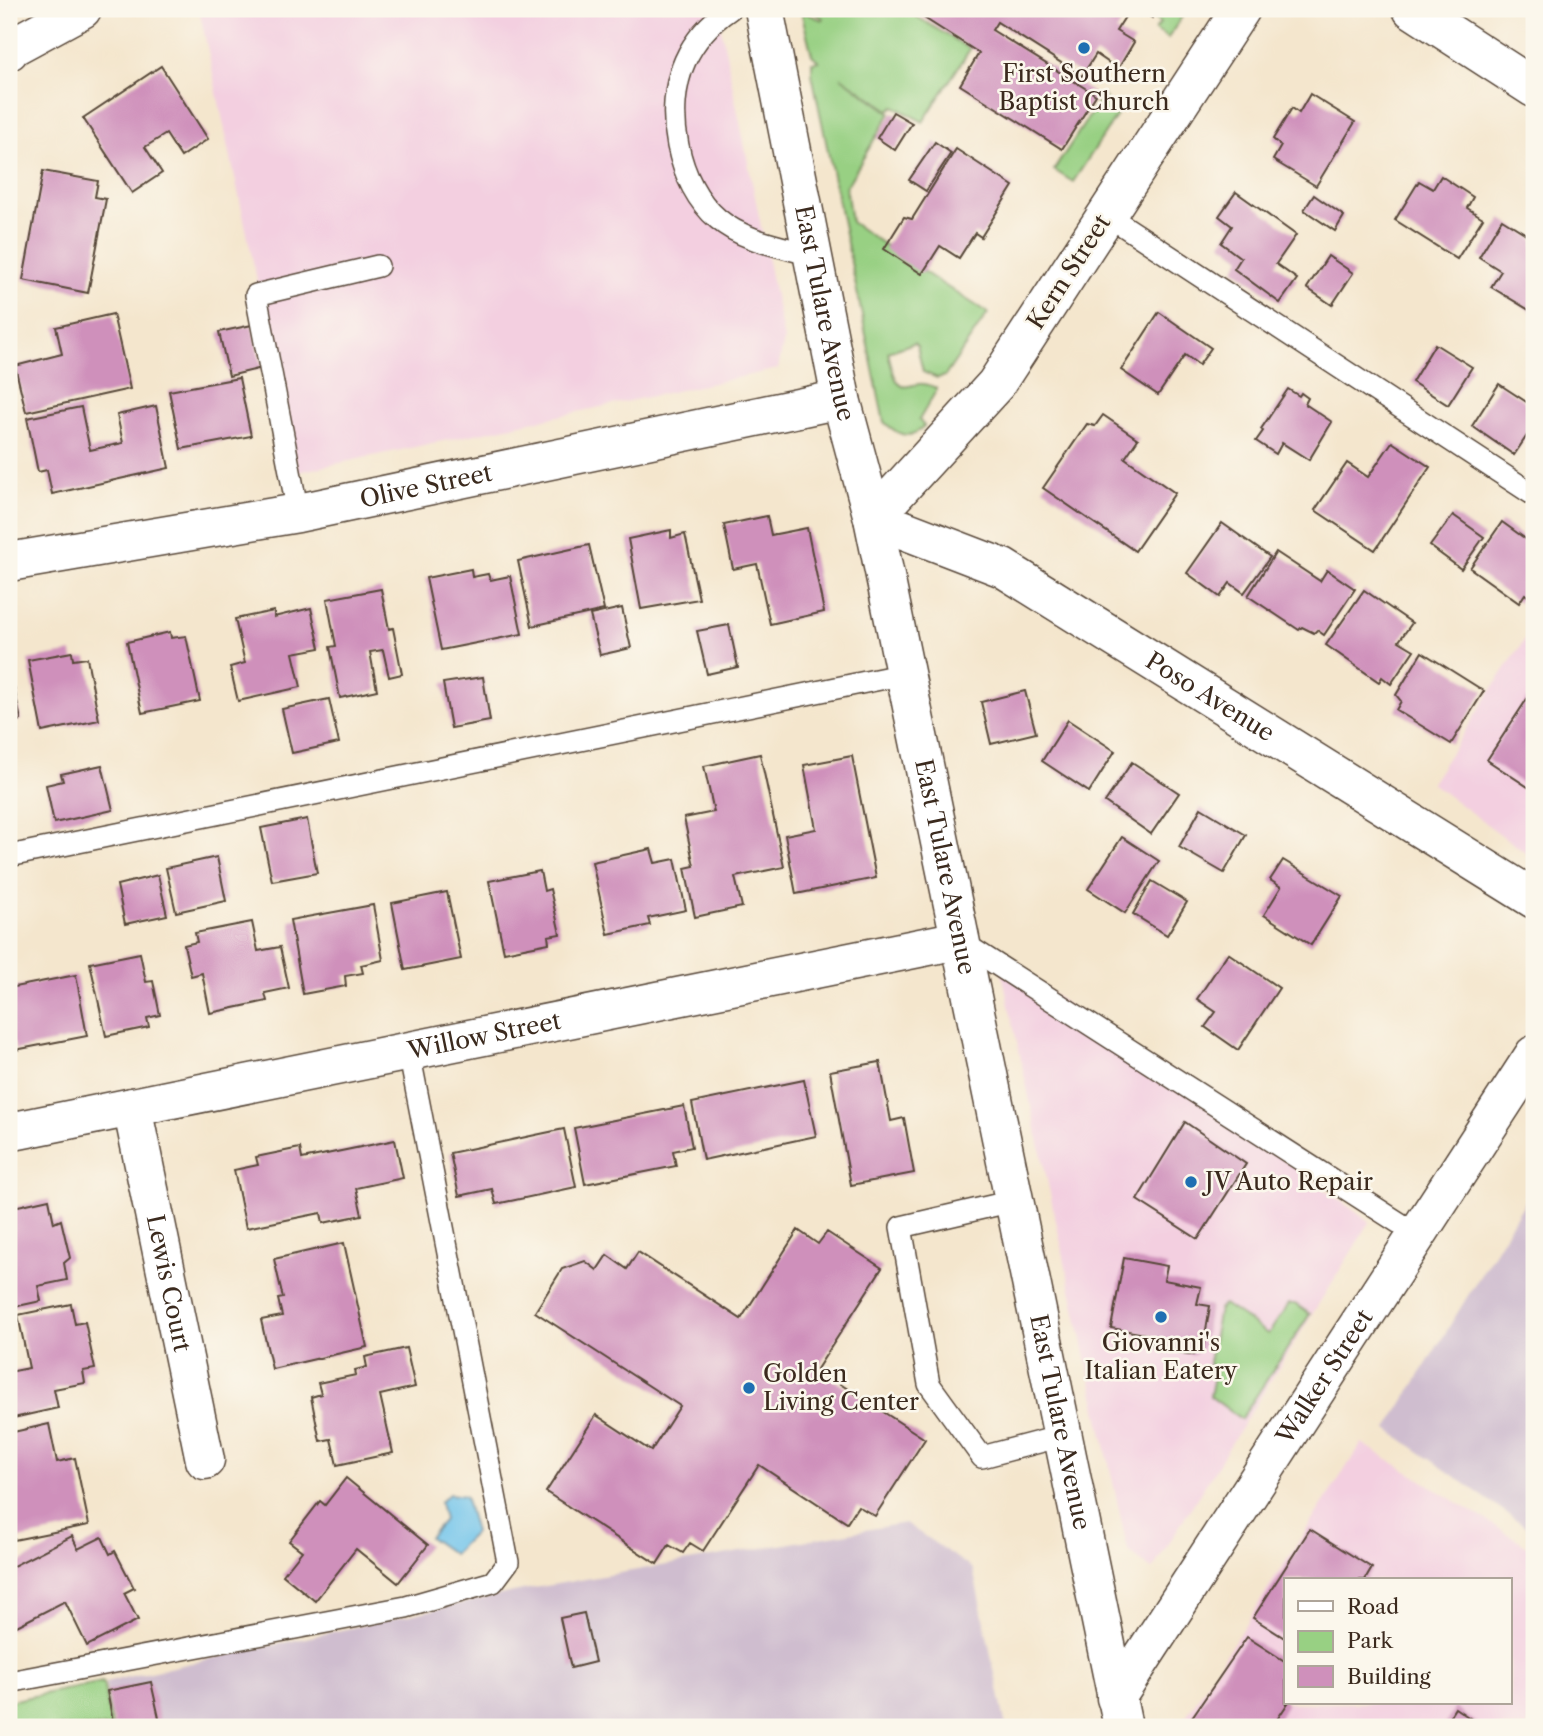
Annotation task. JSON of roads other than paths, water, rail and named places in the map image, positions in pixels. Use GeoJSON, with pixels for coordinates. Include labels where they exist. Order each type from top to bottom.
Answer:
{"type":"FeatureCollection","features":[{"type":"Feature","properties":{"kind":"street"},"geometry":{"type":"LineString","coordinates":[[9,51],[10,48],[82,9]]}},
{"type":"Feature","properties":{"kind":"street","name":"East Tulare Avenue"},"geometry":{"type":"LineString","coordinates":[[764,9],[841,399],[873,518],[1119,1713]]}},
{"type":"Feature","properties":{"kind":"street","name":"Kern Street"},"geometry":{"type":"LineString","coordinates":[[873,518],[996,384],[1241,9]]}},
{"type":"Feature","properties":{"kind":"street"},"geometry":{"type":"LineString","coordinates":[[1412,9],[1534,88]]}},
{"type":"Feature","properties":{"kind":"street","name":"Olive Street"},"geometry":{"type":"LineString","coordinates":[[9,562],[298,513],[841,399]]}},
{"type":"Feature","properties":{"kind":"street","name":"Poso Avenue"},"geometry":{"type":"LineString","coordinates":[[873,518],[1003,568],[1534,899]]}},
{"type":"Feature","properties":{"kind":"street","name":"Willow Street"},"geometry":{"type":"LineString","coordinates":[[9,1132],[959,940]]}},
{"type":"Feature","properties":{"kind":"street","name":"Walker Street"},"geometry":{"type":"LineString","coordinates":[[1119,1713],[1534,1055]]}},
{"type":"Feature","properties":{"kind":"street","name":"Lewis Court"},"geometry":{"type":"LineString","coordinates":[[131,1107],[205,1460]]}},
{"type":"Feature","properties":{"kind":"lane"},"geometry":{"type":"LineString","coordinates":[[730,9],[709,23],[685,61],[677,86],[675,115],[683,164],[697,196],[716,218],[738,233],[812,256]]}},
{"type":"Feature","properties":{"kind":"lane"},"geometry":{"type":"LineString","coordinates":[[1107,215],[1534,495]]}},
{"type":"Feature","properties":{"kind":"lane"},"geometry":{"type":"LineString","coordinates":[[298,513],[256,295],[377,266]]}},
{"type":"Feature","properties":{"kind":"lane"},"geometry":{"type":"LineString","coordinates":[[9,856],[905,674]]}},
{"type":"Feature","properties":{"kind":"lane"},"geometry":{"type":"LineString","coordinates":[[959,940],[1418,1235]]}},
{"type":"Feature","properties":{"kind":"lane"},"geometry":{"type":"LineString","coordinates":[[9,1682],[406,1606],[493,1582],[508,1562],[409,1052]]}},
{"type":"Feature","properties":{"kind":"lane"},"geometry":{"type":"LineString","coordinates":[[1013,1201],[901,1227],[929,1384],[982,1457],[1062,1436]]}},
{"type":"Feature","properties":{"kind":"water"},"geometry":{"type":"Polygon","coordinates":[[[449,1494],[465,1496],[475,1532],[453,1554],[429,1537],[444,1520],[440,1502],[449,1494]]]}},
{"type":"Feature","properties":{"kind":"place","name":"First Southern Baptist Church"},"geometry":{"type":"Point","coordinates":[1084,48]}},
{"type":"Feature","properties":{"kind":"place","name":"JV Auto Repair"},"geometry":{"type":"Point","coordinates":[1191,1182]}},
{"type":"Feature","properties":{"kind":"place","name":"Giovanni's Italian Eatery"},"geometry":{"type":"Point","coordinates":[1161,1317]}},
{"type":"Feature","properties":{"kind":"place","name":"Golden Living Center"},"geometry":{"type":"Point","coordinates":[749,1388]}}]}
